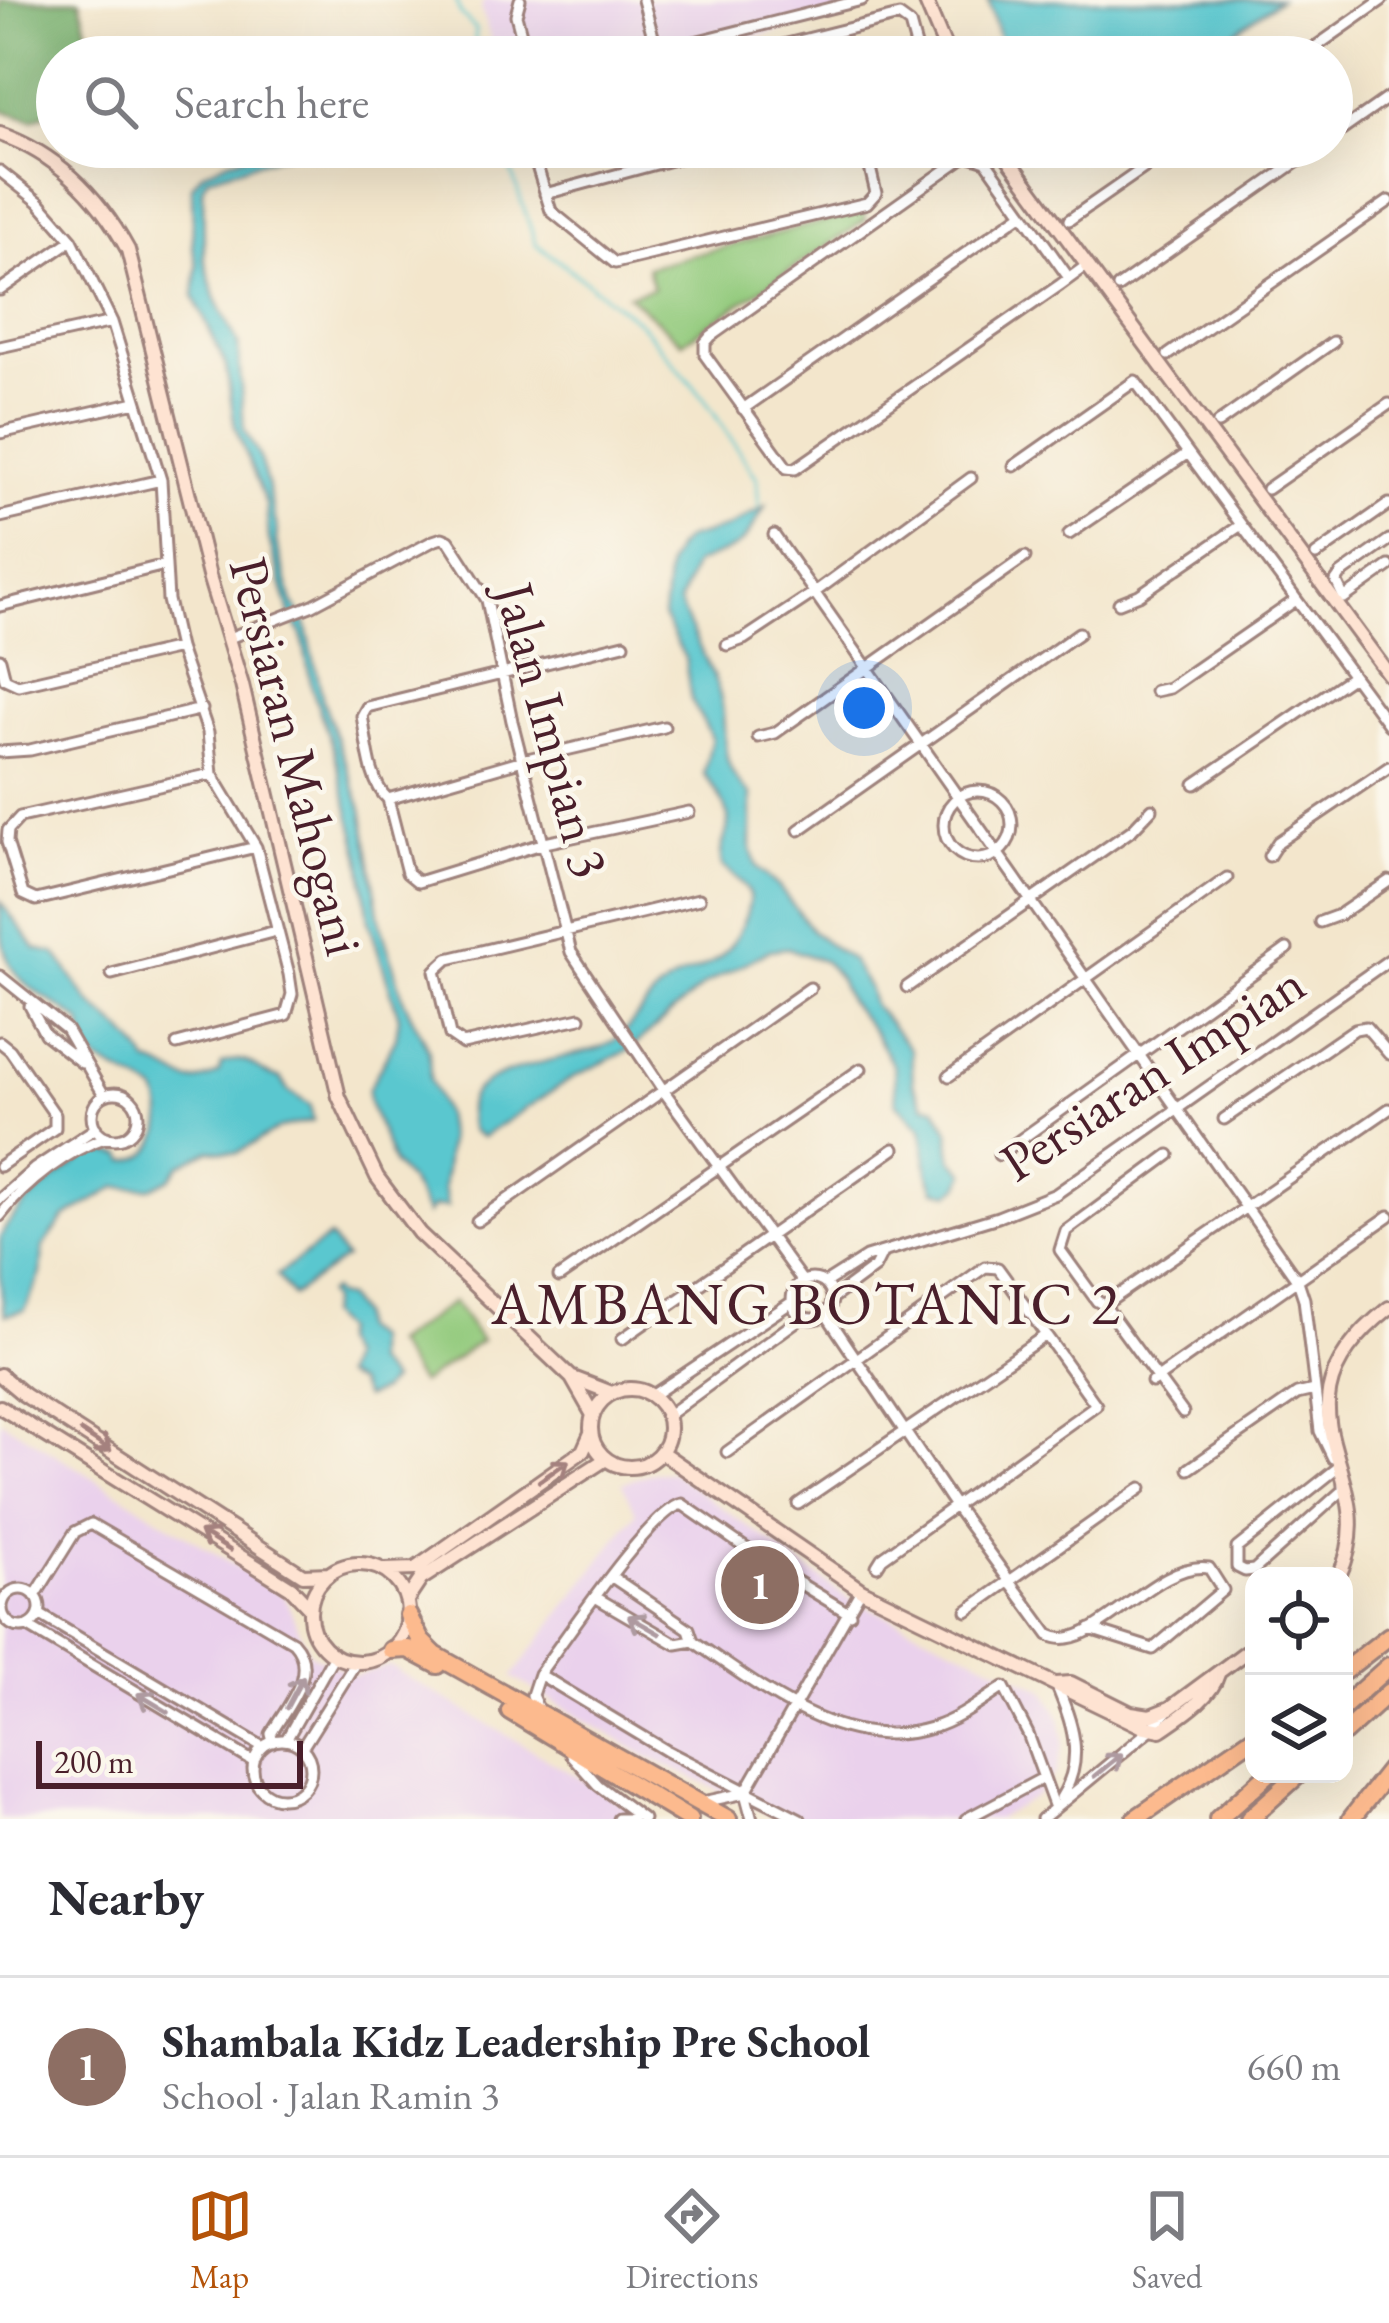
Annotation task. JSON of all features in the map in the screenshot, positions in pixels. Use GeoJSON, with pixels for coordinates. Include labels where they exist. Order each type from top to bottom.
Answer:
{"type":"FeatureCollection","features":[{"type":"Feature","properties":{"kind":"highway"},"geometry":{"type":"LineString","coordinates":[[407,1607],[422,1641],[435,1654],[693,1811]]}},
{"type":"Feature","properties":{"kind":"highway"},"geometry":{"type":"LineString","coordinates":[[1353,1664],[1389,1636]]}},
{"type":"Feature","properties":{"kind":"highway"},"geometry":{"type":"LineString","coordinates":[[391,1650],[408,1649],[423,1656],[560,1742],[693,1811],[728,1819]]}},
{"type":"Feature","properties":{"kind":"highway"},"geometry":{"type":"LineString","coordinates":[[1353,1698],[1389,1666]]}},
{"type":"Feature","properties":{"kind":"highway"},"geometry":{"type":"LineString","coordinates":[[1353,1725],[1389,1693]]}},
{"type":"Feature","properties":{"kind":"highway"},"geometry":{"type":"LineString","coordinates":[[1135,1819],[1245,1743]]}},
{"type":"Feature","properties":{"kind":"highway"},"geometry":{"type":"LineString","coordinates":[[1351,1819],[1389,1771]]}},
{"type":"Feature","properties":{"kind":"highway"},"geometry":{"type":"LineString","coordinates":[[1217,1819],[1258,1783]]}},
{"type":"Feature","properties":{"kind":"highway"},"geometry":{"type":"LineString","coordinates":[[1249,1819],[1289,1783]]}},
{"type":"Feature","properties":{"kind":"street"},"geometry":{"type":"LineString","coordinates":[[520,0],[516,15],[522,36]]}},
{"type":"Feature","properties":{"kind":"street"},"geometry":{"type":"LineString","coordinates":[[643,0],[653,36]]}},
{"type":"Feature","properties":{"kind":"street"},"geometry":{"type":"LineString","coordinates":[[717,36],[862,0]]}},
{"type":"Feature","properties":{"kind":"street"},"geometry":{"type":"LineString","coordinates":[[925,0],[940,36]]}},
{"type":"Feature","properties":{"kind":"street"},"geometry":{"type":"LineString","coordinates":[[1331,36],[1382,0]]}},
{"type":"Feature","properties":{"kind":"street"},"geometry":{"type":"LineString","coordinates":[[819,36],[899,16],[910,24],[913,36]]}},
{"type":"Feature","properties":{"kind":"street"},"geometry":{"type":"LineString","coordinates":[[1353,122],[1389,97]]}},
{"type":"Feature","properties":{"kind":"street","name":"Persiaran Mahogani"},"geometry":{"type":"LineString","coordinates":[[0,134],[36,152]]}},
{"type":"Feature","properties":{"kind":"street","name":"Persiaran Mahogani"},"geometry":{"type":"LineString","coordinates":[[61,168],[107,211],[128,250],[208,577],[229,638],[339,1097],[377,1178],[419,1233],[572,1378]]}},
{"type":"Feature","properties":{"kind":"street"},"geometry":{"type":"LineString","coordinates":[[537,168],[551,211],[615,263],[867,203],[876,193],[870,168]]}},
{"type":"Feature","properties":{"kind":"street"},"geometry":{"type":"LineString","coordinates":[[545,194],[641,168]]}},
{"type":"Feature","properties":{"kind":"street"},"geometry":{"type":"LineString","coordinates":[[949,168],[705,343],[705,355],[787,468],[795,469],[1087,266]]}},
{"type":"Feature","properties":{"kind":"street"},"geometry":{"type":"LineString","coordinates":[[991,168],[1070,278]]}},
{"type":"Feature","properties":{"kind":"street"},"geometry":{"type":"LineString","coordinates":[[1015,168],[1389,675]]}},
{"type":"Feature","properties":{"kind":"street"},"geometry":{"type":"LineString","coordinates":[[1069,220],[1144,168]]}},
{"type":"Feature","properties":{"kind":"street"},"geometry":{"type":"LineString","coordinates":[[1118,287],[1288,168]]}},
{"type":"Feature","properties":{"kind":"street"},"geometry":{"type":"LineString","coordinates":[[3,178],[39,202],[72,240],[112,322],[160,480],[165,565],[179,648],[202,709],[212,774],[256,847],[289,974],[291,1006],[286,1015],[177,1044]]}},
{"type":"Feature","properties":{"kind":"street"},"geometry":{"type":"LineString","coordinates":[[1168,355],[1389,201]]}},
{"type":"Feature","properties":{"kind":"street"},"geometry":{"type":"LineString","coordinates":[[743,410],[1023,213]]}},
{"type":"Feature","properties":{"kind":"street"},"geometry":{"type":"LineString","coordinates":[[0,290],[72,240]]}},
{"type":"Feature","properties":{"kind":"street"},"geometry":{"type":"LineString","coordinates":[[0,347],[112,322]]}},
{"type":"Feature","properties":{"kind":"street"},"geometry":{"type":"LineString","coordinates":[[1218,422],[1333,342]]}},
{"type":"Feature","properties":{"kind":"street"},"geometry":{"type":"LineString","coordinates":[[1014,466],[1135,382],[1389,725]]}},
{"type":"Feature","properties":{"kind":"street"},"geometry":{"type":"LineString","coordinates":[[0,433],[136,402]]}},
{"type":"Feature","properties":{"kind":"street"},"geometry":{"type":"LineString","coordinates":[[1267,489],[1389,404]]}},
{"type":"Feature","properties":{"kind":"street"},"geometry":{"type":"LineString","coordinates":[[1069,534],[1188,453]]}},
{"type":"Feature","properties":{"kind":"street"},"geometry":{"type":"LineString","coordinates":[[727,645],[745,639],[815,592],[971,478]]}},
{"type":"Feature","properties":{"kind":"street"},"geometry":{"type":"LineString","coordinates":[[0,517],[160,480]]}},
{"type":"Feature","properties":{"kind":"street"},"geometry":{"type":"LineString","coordinates":[[1316,555],[1389,504]]}},
{"type":"Feature","properties":{"kind":"street"},"geometry":{"type":"LineString","coordinates":[[1119,603],[1139,596],[1241,525]]}},
{"type":"Feature","properties":{"kind":"street"},"geometry":{"type":"LineString","coordinates":[[774,535],[1298,1281],[1320,1431],[1343,1490],[1254,1570],[1237,1567],[1237,1548],[1335,1470]]}},
{"type":"Feature","properties":{"kind":"street","name":"Jalan Impian 3"},"geometry":{"type":"LineString","coordinates":[[229,638],[313,605],[446,538],[487,600],[544,843],[581,971],[802,1282]]}},
{"type":"Feature","properties":{"kind":"street"},"geometry":{"type":"LineString","coordinates":[[1389,540],[1341,574],[1336,581],[1344,598],[1389,566]]}},
{"type":"Feature","properties":{"kind":"street"},"geometry":{"type":"LineString","coordinates":[[758,737],[775,733],[1025,557]]}},
{"type":"Feature","properties":{"kind":"street"},"geometry":{"type":"LineString","coordinates":[[0,606],[165,565]]}},
{"type":"Feature","properties":{"kind":"street"},"geometry":{"type":"LineString","coordinates":[[1155,691],[1169,688],[1297,600]]}},
{"type":"Feature","properties":{"kind":"street"},"geometry":{"type":"LineString","coordinates":[[799,830],[1078,633]]}},
{"type":"Feature","properties":{"kind":"street"},"geometry":{"type":"LineString","coordinates":[[625,644],[367,707],[362,716],[370,755],[380,793],[388,799],[407,873],[418,882],[544,843],[689,812]]}},
{"type":"Feature","properties":{"kind":"street"},"geometry":{"type":"LineString","coordinates":[[0,659],[5,679],[18,685],[179,648]]}},
{"type":"Feature","properties":{"kind":"street"},"geometry":{"type":"LineString","coordinates":[[1195,784],[1353,676]]}},
{"type":"Feature","properties":{"kind":"street"},"geometry":{"type":"LineString","coordinates":[[0,752],[30,750],[202,709]]}},
{"type":"Feature","properties":{"kind":"street"},"geometry":{"type":"LineString","coordinates":[[388,799],[664,727]]}},
{"type":"Feature","properties":{"kind":"street"},"geometry":{"type":"LineString","coordinates":[[1269,856],[1278,842],[1389,766]]}},
{"type":"Feature","properties":{"kind":"street"},"geometry":{"type":"LineString","coordinates":[[212,774],[20,817],[8,830],[23,894],[36,900],[256,847]]}},
{"type":"Feature","properties":{"kind":"street"},"geometry":{"type":"LineString","coordinates":[[977,791],[1005,805],[1011,836],[998,853],[976,860],[948,841],[945,818],[958,798],[977,791]]}},
{"type":"Feature","properties":{"kind":"street"},"geometry":{"type":"LineString","coordinates":[[907,987],[1132,830],[1153,809]]}},
{"type":"Feature","properties":{"kind":"street"},"geometry":{"type":"LineString","coordinates":[[949,1076],[1227,878]]}},
{"type":"Feature","properties":{"kind":"street"},"geometry":{"type":"LineString","coordinates":[[1320,922],[1339,915],[1389,880]]}},
{"type":"Feature","properties":{"kind":"street"},"geometry":{"type":"LineString","coordinates":[[580,1018],[463,1044],[450,1035],[435,971],[448,959],[699,898]]}},
{"type":"Feature","properties":{"kind":"street"},"geometry":{"type":"LineString","coordinates":[[112,974],[276,931]]}},
{"type":"Feature","properties":{"kind":"street"},"geometry":{"type":"LineString","coordinates":[[998,1155],[1287,949]]}},
{"type":"Feature","properties":{"kind":"street","name":"Persiaran Impian"},"geometry":{"type":"LineString","coordinates":[[824,1283],[866,1257],[1036,1204],[1389,960]]}},
{"type":"Feature","properties":{"kind":"street"},"geometry":{"type":"LineString","coordinates":[[0,976],[66,1029],[104,1096]]}},
{"type":"Feature","properties":{"kind":"street"},"geometry":{"type":"LineString","coordinates":[[477,1221],[810,988]]}},
{"type":"Feature","properties":{"kind":"street"},"geometry":{"type":"LineString","coordinates":[[27,1001],[53,1043],[86,1066]]}},
{"type":"Feature","properties":{"kind":"street"},"geometry":{"type":"LineString","coordinates":[[1224,1119],[1355,1029],[1366,1028],[1375,1034],[1389,1054]]}},
{"type":"Feature","properties":{"kind":"street"},"geometry":{"type":"LineString","coordinates":[[0,1042],[55,1115],[55,1128],[0,1166]]}},
{"type":"Feature","properties":{"kind":"street"},"geometry":{"type":"LineString","coordinates":[[559,1277],[861,1069]]}},
{"type":"Feature","properties":{"kind":"street"},"geometry":{"type":"LineString","coordinates":[[0,1216],[41,1176],[86,1144],[128,1134],[138,1114],[127,1095],[104,1096],[94,1107],[96,1128],[107,1137]]}},
{"type":"Feature","properties":{"kind":"street"},"geometry":{"type":"LineString","coordinates":[[1104,1305],[1389,1109]]}},
{"type":"Feature","properties":{"kind":"street"},"geometry":{"type":"LineString","coordinates":[[0,1199],[34,1169],[96,1128]]}},
{"type":"Feature","properties":{"kind":"street"},"geometry":{"type":"LineString","coordinates":[[622,1339],[894,1149]]}},
{"type":"Feature","properties":{"kind":"street"},"geometry":{"type":"LineString","coordinates":[[1169,1155],[1066,1231],[1060,1250],[1183,1413]]}},
{"type":"Feature","properties":{"kind":"street"},"geometry":{"type":"LineString","coordinates":[[1155,1380],[1389,1216]]}},
{"type":"Feature","properties":{"kind":"street","name":"Persiaran Impian"},"geometry":{"type":"LineString","coordinates":[[832,1298],[875,1267],[881,1255]]}},
{"type":"Feature","properties":{"kind":"street"},"geometry":{"type":"LineString","coordinates":[[727,1452],[985,1267],[998,1268],[1096,1405],[877,1566]]}},
{"type":"Feature","properties":{"kind":"street"},"geometry":{"type":"LineString","coordinates":[[802,1282],[824,1283],[832,1298],[826,1314],[802,1317],[793,1302],[793,1293],[802,1282]]}},
{"type":"Feature","properties":{"kind":"street"},"geometry":{"type":"LineString","coordinates":[[653,1396],[793,1302]]}},
{"type":"Feature","properties":{"kind":"street"},"geometry":{"type":"LineString","coordinates":[[1348,1439],[1337,1407],[1339,1372],[1355,1336],[1389,1308]]}},
{"type":"Feature","properties":{"kind":"street"},"geometry":{"type":"LineString","coordinates":[[826,1314],[955,1507],[1048,1635],[1074,1640],[1151,1586],[1198,1567],[1209,1568],[1223,1590],[1153,1649],[1090,1629]]}},
{"type":"Feature","properties":{"kind":"street"},"geometry":{"type":"LineString","coordinates":[[668,1415],[802,1317]]}},
{"type":"Feature","properties":{"kind":"street"},"geometry":{"type":"LineString","coordinates":[[798,1504],[1046,1335]]}},
{"type":"Feature","properties":{"kind":"street"},"geometry":{"type":"LineString","coordinates":[[740,1339],[751,1355]]}},
{"type":"Feature","properties":{"kind":"street"},"geometry":{"type":"LineString","coordinates":[[715,1355],[727,1372]]}},
{"type":"Feature","properties":{"kind":"street"},"geometry":{"type":"LineString","coordinates":[[0,1375],[303,1575],[329,1574]]}},
{"type":"Feature","properties":{"kind":"street"},"geometry":{"type":"LineString","coordinates":[[572,1378],[612,1393],[637,1389],[653,1396],[668,1415],[669,1434],[661,1452],[641,1466],[605,1459],[591,1433]]}},
{"type":"Feature","properties":{"kind":"street"},"geometry":{"type":"LineString","coordinates":[[572,1378],[593,1415]]}},
{"type":"Feature","properties":{"kind":"street"},"geometry":{"type":"LineString","coordinates":[[1189,1469],[1297,1394],[1314,1390]]}},
{"type":"Feature","properties":{"kind":"street"},"geometry":{"type":"LineString","coordinates":[[605,1459],[422,1580],[407,1607],[400,1640],[380,1657],[356,1662],[334,1655],[315,1635],[310,1608],[329,1574],[351,1564],[415,1569],[583,1450],[593,1415],[612,1393]]}},
{"type":"Feature","properties":{"kind":"street"},"geometry":{"type":"LineString","coordinates":[[0,1407],[291,1588],[310,1608]]}},
{"type":"Feature","properties":{"kind":"street"},"geometry":{"type":"LineString","coordinates":[[661,1452],[861,1590],[1150,1730],[1161,1730],[1184,1713],[1215,1685],[1218,1674]]}},
{"type":"Feature","properties":{"kind":"street"},"geometry":{"type":"LineString","coordinates":[[967,1611],[1141,1488]]}},
{"type":"Feature","properties":{"kind":"street"},"geometry":{"type":"LineString","coordinates":[[544,1718],[532,1695],[539,1674],[645,1531],[672,1506],[682,1504],[850,1614]]}},
{"type":"Feature","properties":{"kind":"street"},"geometry":{"type":"LineString","coordinates":[[35,1596],[17,1590],[6,1597],[1,1610],[6,1620],[254,1762],[259,1787],[276,1797],[289,1797],[309,1779],[309,1759],[302,1748],[286,1741],[268,1745],[39,1614],[35,1596],[75,1532],[91,1524],[293,1642],[304,1654],[306,1668],[268,1745],[254,1762]]}},
{"type":"Feature","properties":{"kind":"street"},"geometry":{"type":"LineString","coordinates":[[1347,1567],[1364,1535]]}},
{"type":"Feature","properties":{"kind":"street"},"geometry":{"type":"LineString","coordinates":[[384,1570],[402,1588],[407,1607]]}},
{"type":"Feature","properties":{"kind":"street"},"geometry":{"type":"LineString","coordinates":[[612,1577],[689,1628],[693,1641],[793,1708],[869,1733],[910,1733],[962,1715],[1004,1687],[1028,1734],[1055,1808]]}},
{"type":"Feature","properties":{"kind":"street"},"geometry":{"type":"LineString","coordinates":[[693,1811],[745,1793],[861,1590]]}},
{"type":"Feature","properties":{"kind":"street"},"geometry":{"type":"LineString","coordinates":[[597,1598],[676,1644],[693,1641]]}},
{"type":"Feature","properties":{"kind":"street"},"geometry":{"type":"LineString","coordinates":[[0,1631],[21,1626],[39,1614]]}},
{"type":"Feature","properties":{"kind":"street"},"geometry":{"type":"LineString","coordinates":[[1042,1819],[1207,1677],[1245,1653]]}},
{"type":"Feature","properties":{"kind":"street"},"geometry":{"type":"LineString","coordinates":[[286,1741],[334,1655]]}},
{"type":"Feature","properties":{"kind":"street"},"geometry":{"type":"LineString","coordinates":[[302,1748],[356,1662]]}},
{"type":"Feature","properties":{"kind":"street"},"geometry":{"type":"LineString","coordinates":[[539,1674],[745,1793],[800,1819]]}},
{"type":"Feature","properties":{"kind":"street"},"geometry":{"type":"LineString","coordinates":[[1056,1684],[1070,1682],[1141,1715],[1158,1715],[1170,1708]]}},
{"type":"Feature","properties":{"kind":"street"},"geometry":{"type":"LineString","coordinates":[[1055,1808],[1069,1785],[1076,1742],[1056,1684]]}},
{"type":"Feature","properties":{"kind":"street"},"geometry":{"type":"LineString","coordinates":[[560,1742],[598,1784],[643,1819]]}},
{"type":"Feature","properties":{"kind":"street"},"geometry":{"type":"LineString","coordinates":[[966,1819],[1043,1778]]}},
{"type":"Feature","properties":{"kind":"street"},"geometry":{"type":"LineString","coordinates":[[745,1793],[752,1819]]}},
{"type":"Feature","properties":{"kind":"street"},"geometry":{"type":"LineString","coordinates":[[618,1819],[632,1819]]}},
{"type":"Feature","properties":{"kind":"shaded area"},"geometry":{"type":"Polygon","coordinates":[[[484,0],[893,0],[759,36],[490,36],[481,7],[484,0]]]}},
{"type":"Feature","properties":{"kind":"shaded area"},"geometry":{"type":"Polygon","coordinates":[[[0,1420],[284,1596],[309,1653],[354,1676],[389,1666],[649,1819],[0,1819],[0,1420]]]}},
{"type":"Feature","properties":{"kind":"shaded area"},"geometry":{"type":"Polygon","coordinates":[[[654,1472],[672,1472],[848,1598],[1044,1689],[1060,1716],[1064,1742],[1056,1774],[1035,1797],[997,1819],[779,1819],[648,1757],[512,1677],[636,1513],[622,1483],[654,1472]]]}},
{"type":"Feature","properties":{"kind":"green space"},"geometry":{"type":"Polygon","coordinates":[[[0,0],[80,0],[89,36],[36,36],[36,118],[0,110],[0,0]]]}},
{"type":"Feature","properties":{"kind":"green space"},"geometry":{"type":"Polygon","coordinates":[[[864,211],[866,220],[682,342],[628,295],[653,288],[647,267],[864,211]]]}},
{"type":"Feature","properties":{"kind":"green space"},"geometry":{"type":"Polygon","coordinates":[[[453,1302],[481,1341],[420,1384],[393,1344],[453,1302]]]}},
{"type":"Feature","properties":{"kind":"water"},"geometry":{"type":"Polygon","coordinates":[[[988,0],[1279,0],[1229,36],[999,36],[988,0]]]}},
{"type":"Feature","properties":{"kind":"water"},"geometry":{"type":"Polygon","coordinates":[[[238,168],[208,177],[203,187],[204,258],[215,297],[238,344],[244,430],[259,456],[267,484],[293,603],[306,624],[323,700],[362,809],[381,925],[404,1001],[429,1051],[430,1079],[444,1114],[447,1207],[433,1207],[427,1214],[394,1165],[369,1102],[368,1090],[396,1038],[399,1017],[369,921],[361,858],[334,751],[269,540],[266,504],[235,427],[226,366],[194,296],[192,186],[202,173],[238,168]]]}},
{"type":"Feature","properties":{"kind":"water"},"geometry":{"type":"Polygon","coordinates":[[[765,506],[737,546],[694,565],[679,603],[720,697],[731,769],[751,795],[751,849],[757,868],[778,886],[814,933],[851,960],[873,1004],[911,1050],[913,1084],[924,1105],[936,1107],[949,1131],[952,1159],[966,1173],[951,1193],[935,1190],[922,1128],[896,1103],[894,1067],[848,1000],[838,977],[825,962],[788,948],[770,950],[704,985],[629,1050],[575,1076],[482,1137],[471,1131],[469,1103],[482,1086],[513,1071],[610,1043],[659,991],[723,954],[742,925],[749,896],[744,885],[722,866],[727,812],[704,773],[712,738],[691,700],[685,658],[663,617],[668,565],[676,548],[686,539],[728,527],[765,506]]]}},
{"type":"Feature","properties":{"kind":"water"},"geometry":{"type":"Polygon","coordinates":[[[0,901],[36,949],[55,953],[89,1001],[129,1037],[148,1063],[197,1081],[219,1072],[221,1064],[248,1062],[281,1078],[288,1091],[310,1105],[313,1121],[280,1128],[237,1153],[210,1150],[180,1165],[170,1178],[151,1188],[117,1187],[64,1218],[43,1247],[41,1274],[25,1310],[5,1315],[0,1240],[14,1216],[95,1151],[123,1155],[126,1161],[147,1153],[159,1137],[162,1115],[157,1093],[93,1056],[80,1021],[18,975],[4,948],[0,901]]]}},
{"type":"Feature","properties":{"kind":"water"},"geometry":{"type":"Polygon","coordinates":[[[329,1237],[345,1258],[292,1296],[277,1275],[329,1237]]]}},
{"type":"Feature","properties":{"kind":"water"},"geometry":{"type":"Polygon","coordinates":[[[331,1290],[346,1298],[359,1316],[359,1329],[373,1339],[373,1363],[391,1381],[364,1398],[357,1384],[342,1376],[348,1358],[339,1342],[341,1330],[327,1315],[330,1301],[326,1294],[331,1290]]]}},
{"type":"Feature","properties":{"kind":"waterway"},"geometry":{"type":"LineString","coordinates":[[456,0],[475,36]]}},
{"type":"Feature","properties":{"kind":"waterway"},"geometry":{"type":"LineString","coordinates":[[510,168],[536,244],[638,321],[703,397],[757,478],[759,507]]}},
{"type":"Feature","properties":{"kind":"place","name":"Shambala Kidz Leadership Pre School"},"geometry":{"type":"Point","coordinates":[760,1585]}},
{"type":"Feature","properties":{"kind":"district","name":"AMBANG BOTANIC 2"},"geometry":{"type":"Point","coordinates":[807,1303]}}]}
